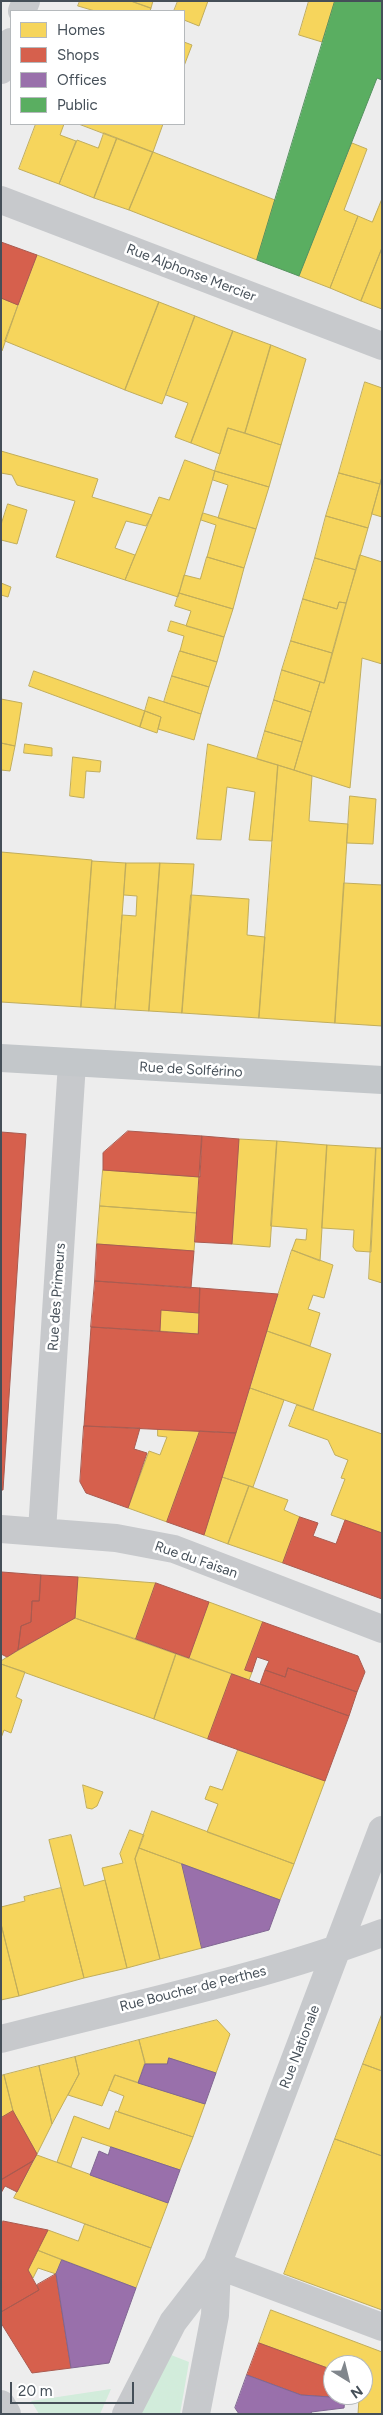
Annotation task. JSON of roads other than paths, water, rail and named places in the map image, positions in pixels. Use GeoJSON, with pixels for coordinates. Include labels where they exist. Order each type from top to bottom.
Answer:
{"type":"FeatureCollection","features":[{"type":"Feature","properties":{"kind":"main road","name":"Rue de Solférino"},"geometry":{"type":"LineString","coordinates":[[1,1058],[382,1080]]}},
{"type":"Feature","properties":{"kind":"street"},"geometry":{"type":"LineString","coordinates":[[1,70],[10,45]]}},
{"type":"Feature","properties":{"kind":"street","name":"Rue Alphonse Mercier"},"geometry":{"type":"LineString","coordinates":[[1,200],[382,346]]}},
{"type":"Feature","properties":{"kind":"street","name":"Rue des Primeurs"},"geometry":{"type":"LineString","coordinates":[[42,1531],[72,1063]]}},
{"type":"Feature","properties":{"kind":"street","name":"Rue du Faisan"},"geometry":{"type":"LineString","coordinates":[[1,1529],[116,1538],[174,1550],[382,1629]]}},
{"type":"Feature","properties":{"kind":"street","name":"Rue Nationale"},"geometry":{"type":"LineString","coordinates":[[126,2414],[173,2322],[217,2264],[382,1830]]}},
{"type":"Feature","properties":{"kind":"street","name":"Rue Boucher de Perthes"},"geometry":{"type":"LineString","coordinates":[[1,2039],[260,1973],[337,1950],[382,1933]]}},
{"type":"Feature","properties":{"kind":"street"},"geometry":{"type":"LineString","coordinates":[[217,2264],[382,2327]]}},
{"type":"Feature","properties":{"kind":"street","name":"Rue Nationale"},"geometry":{"type":"LineString","coordinates":[[196,2414],[216,2315],[217,2264]]}},
{"type":"Feature","properties":{"kind":"street"},"geometry":{"type":"LineString","coordinates":[[1,2404],[6,2414]]}}]}
